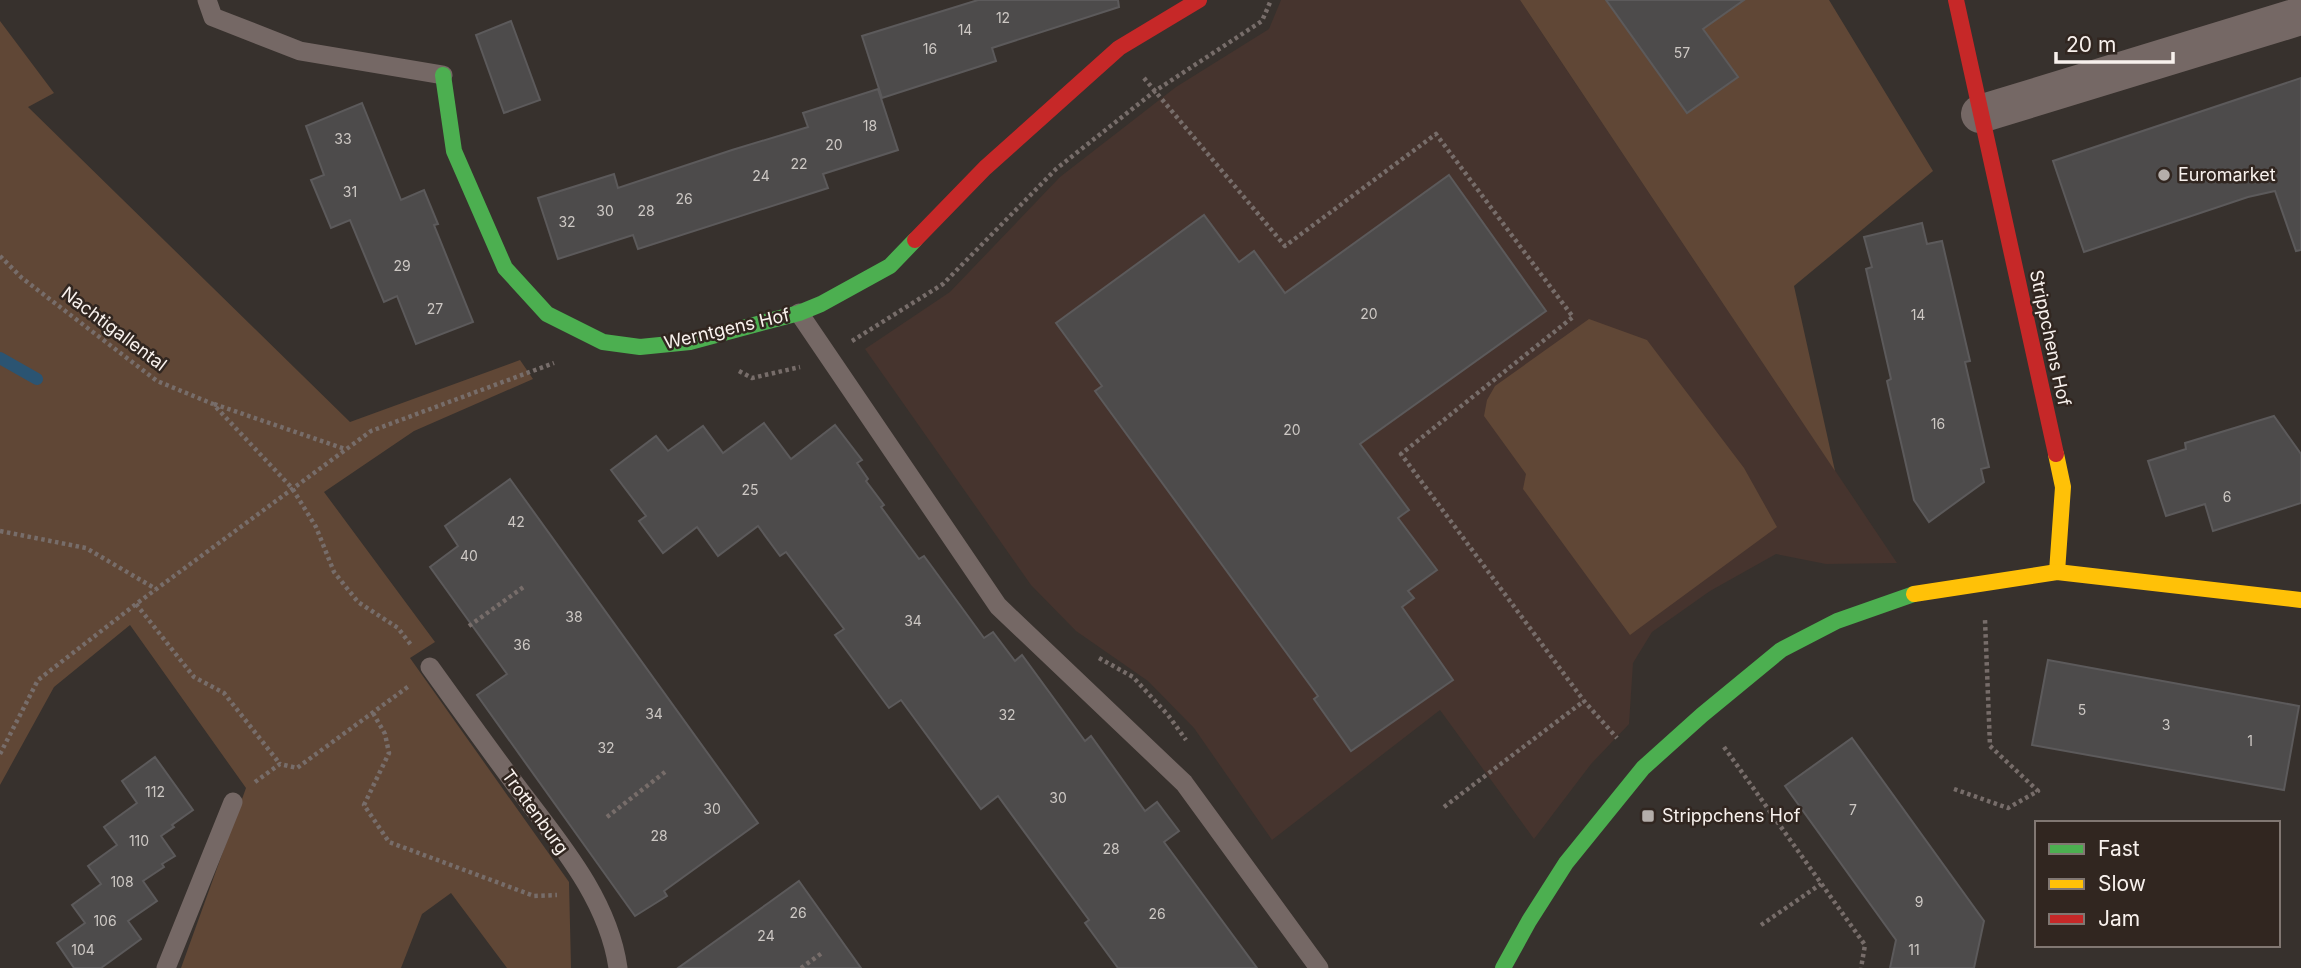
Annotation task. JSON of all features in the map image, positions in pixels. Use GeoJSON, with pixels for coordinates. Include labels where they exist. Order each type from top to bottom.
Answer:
{"type":"FeatureCollection","features":[{"type":"Feature","properties":{"kind":"street","name":"Werntgens Hof"},"geometry":{"type":"LineString","coordinates":[[443,75],[454,151],[505,268],[547,314],[603,342],[640,347],[690,342],[799,313],[890,266],[985,168],[1119,48],[1199,0]]}},
{"type":"Feature","properties":{"kind":"street","name":"Strippchens Hof"},"geometry":{"type":"LineString","coordinates":[[1956,0],[2063,487],[2057,572]]}},
{"type":"Feature","properties":{"kind":"street"},"geometry":{"type":"LineString","coordinates":[[1980,114],[2301,16]]}},
{"type":"Feature","properties":{"kind":"street"},"geometry":{"type":"LineString","coordinates":[[1503,968],[1566,863],[1643,768],[1780,650],[1837,621],[1919,592],[2057,572],[2301,600]]}},
{"type":"Feature","properties":{"kind":"lane","name":"Werntgens Hof"},"geometry":{"type":"LineString","coordinates":[[206,0],[213,17],[300,51],[443,75]]}},
{"type":"Feature","properties":{"kind":"lane"},"geometry":{"type":"LineString","coordinates":[[799,313],[998,606],[1184,783],[1319,968]]}},
{"type":"Feature","properties":{"kind":"lane","name":"Trottenburg"},"geometry":{"type":"LineString","coordinates":[[430,667],[564,849],[592,892],[616,952],[618,968]]}},
{"type":"Feature","properties":{"kind":"lane"},"geometry":{"type":"LineString","coordinates":[[166,968],[233,802]]}},
{"type":"Feature","properties":{"kind":"path"},"geometry":{"type":"LineString","coordinates":[[1119,48],[1285,246],[1437,134],[1573,317],[1401,454],[1584,701],[1643,768]]}},
{"type":"Feature","properties":{"kind":"path","name":"Nachtigallental"},"geometry":{"type":"LineString","coordinates":[[0,256],[22,278],[157,381],[213,404],[292,488],[316,527],[334,572],[358,602],[398,628],[430,667]]}},
{"type":"Feature","properties":{"kind":"path"},"geometry":{"type":"LineString","coordinates":[[0,754],[38,680],[156,589],[371,431],[562,360],[603,342]]}},
{"type":"Feature","properties":{"kind":"path"},"geometry":{"type":"LineString","coordinates":[[213,404],[346,450]]}},
{"type":"Feature","properties":{"kind":"path"},"geometry":{"type":"LineString","coordinates":[[0,531],[86,548],[156,589]]}},
{"type":"Feature","properties":{"kind":"path"},"geometry":{"type":"LineString","coordinates":[[1954,789],[2008,808],[2038,791],[1990,746],[1983,581]]}},
{"type":"Feature","properties":{"kind":"path"},"geometry":{"type":"LineString","coordinates":[[469,626],[525,586]]}},
{"type":"Feature","properties":{"kind":"path"},"geometry":{"type":"LineString","coordinates":[[136,604],[194,677],[223,693],[280,764],[297,768],[373,713],[430,667]]}},
{"type":"Feature","properties":{"kind":"path"},"geometry":{"type":"LineString","coordinates":[[1444,807],[1584,701]]}},
{"type":"Feature","properties":{"kind":"path"},"geometry":{"type":"LineString","coordinates":[[373,713],[385,734],[389,753],[364,805],[390,842],[534,896],[592,892]]}},
{"type":"Feature","properties":{"kind":"path"},"geometry":{"type":"LineString","coordinates":[[1702,715],[1865,945],[1861,968]]}},
{"type":"Feature","properties":{"kind":"path"},"geometry":{"type":"LineString","coordinates":[[233,802],[280,764]]}},
{"type":"Feature","properties":{"kind":"path"},"geometry":{"type":"LineString","coordinates":[[607,817],[665,772]]}},
{"type":"Feature","properties":{"kind":"path"},"geometry":{"type":"LineString","coordinates":[[1761,925],[1821,884]]}},
{"type":"Feature","properties":{"kind":"path"},"geometry":{"type":"LineString","coordinates":[[801,968],[822,953]]}},
{"type":"Feature","properties":{"kind":"shaded area"},"geometry":{"type":"Polygon","coordinates":[[[1281,0],[1520,0],[1897,563],[1826,564],[1776,554],[1710,591],[1652,632],[1633,663],[1629,724],[1591,764],[1534,839],[1440,710],[1272,840],[1194,728],[1148,681],[1076,631],[1031,585],[865,349],[950,292],[1060,177],[1176,87],[1269,29],[1281,0]]]}},
{"type":"Feature","properties":{"kind":"shaded area"},"geometry":{"type":"Polygon","coordinates":[[[1520,0],[1829,0],[1933,171],[1794,286],[1835,471],[1520,0]]]}},
{"type":"Feature","properties":{"kind":"shaded area"},"geometry":{"type":"Polygon","coordinates":[[[0,21],[54,93],[28,107],[350,422],[520,360],[533,379],[414,431],[324,492],[435,642],[410,658],[569,882],[571,968],[507,968],[451,893],[422,914],[401,968],[181,968],[246,788],[130,625],[54,687],[0,785],[0,21]]]}},
{"type":"Feature","properties":{"kind":"shaded area"},"geometry":{"type":"Polygon","coordinates":[[[1589,319],[1647,340],[1744,468],[1777,527],[1630,635],[1523,489],[1526,474],[1484,416],[1487,400],[1495,386],[1589,319]]]}},
{"type":"Feature","properties":{"kind":"building"},"geometry":{"type":"Polygon","coordinates":[[[978,0],[1118,0],[1119,7],[992,48],[996,61],[882,98],[862,36],[978,0]]]}},
{"type":"Feature","properties":{"kind":"building"},"geometry":{"type":"Polygon","coordinates":[[[1606,0],[1744,0],[1703,29],[1738,77],[1687,113],[1606,0]]]}},
{"type":"Feature","properties":{"kind":"building"},"geometry":{"type":"Polygon","coordinates":[[[511,21],[540,100],[504,113],[476,35],[511,21]]]}},
{"type":"Feature","properties":{"kind":"building","name":"Euromarket"},"geometry":{"type":"Polygon","coordinates":[[[2301,78],[2301,250],[2296,251],[2275,191],[2248,197],[2084,252],[2053,161],[2301,78]]]}},
{"type":"Feature","properties":{"kind":"building"},"geometry":{"type":"Polygon","coordinates":[[[878,89],[898,150],[823,174],[828,188],[638,249],[633,235],[558,259],[538,198],[614,174],[618,188],[808,127],[803,113],[878,89]]]}},
{"type":"Feature","properties":{"kind":"building"},"geometry":{"type":"Polygon","coordinates":[[[362,103],[401,200],[424,190],[438,224],[434,225],[473,322],[416,344],[397,296],[384,302],[350,220],[331,228],[311,180],[324,175],[306,126],[362,103]]]}},
{"type":"Feature","properties":{"kind":"building"},"geometry":{"type":"Polygon","coordinates":[[[1449,175],[1546,311],[1360,444],[1409,510],[1398,518],[1437,570],[1408,591],[1414,598],[1402,607],[1453,680],[1351,751],[1314,699],[1318,696],[1095,391],[1102,386],[1056,323],[1204,215],[1239,262],[1254,251],[1285,293],[1449,175]]]}},
{"type":"Feature","properties":{"kind":"building"},"geometry":{"type":"Polygon","coordinates":[[[1922,223],[1927,244],[1942,241],[1970,361],[1965,362],[1989,467],[1981,469],[1984,482],[1929,522],[1914,500],[1887,381],[1891,379],[1866,269],[1872,267],[1864,237],[1922,223]]]}},
{"type":"Feature","properties":{"kind":"building"},"geometry":{"type":"Polygon","coordinates":[[[2274,416],[2301,454],[2301,503],[2213,531],[2205,504],[2166,516],[2148,461],[2186,449],[2185,443],[2274,416]]]}},
{"type":"Feature","properties":{"kind":"building"},"geometry":{"type":"Polygon","coordinates":[[[764,423],[791,459],[835,425],[862,460],[857,463],[868,479],[866,481],[884,505],[881,507],[919,559],[924,556],[984,638],[993,632],[1015,661],[1022,655],[1085,741],[1091,736],[1145,811],[1157,802],[1179,831],[1164,842],[1257,968],[1118,968],[1085,923],[1089,920],[998,796],[981,809],[901,700],[889,708],[835,635],[844,629],[786,552],[780,556],[758,526],[718,556],[697,527],[663,553],[639,521],[646,516],[611,470],[656,436],[668,451],[703,426],[723,453],[764,423]]]}},
{"type":"Feature","properties":{"kind":"building"},"geometry":{"type":"Polygon","coordinates":[[[510,479],[758,823],[664,891],[667,896],[635,916],[477,695],[507,674],[430,567],[458,546],[445,526],[510,479]]]}},
{"type":"Feature","properties":{"kind":"building"},"geometry":{"type":"Polygon","coordinates":[[[2048,660],[2299,706],[2284,790],[2032,745],[2048,660]]]}},
{"type":"Feature","properties":{"kind":"building"},"geometry":{"type":"Polygon","coordinates":[[[1852,738],[1984,921],[1974,968],[1890,968],[1896,940],[1785,786],[1852,738]]]}},
{"type":"Feature","properties":{"kind":"building"},"geometry":{"type":"Polygon","coordinates":[[[155,757],[193,810],[161,836],[175,856],[143,881],[157,901],[128,921],[141,939],[101,968],[74,968],[57,943],[85,923],[72,905],[101,884],[88,866],[117,845],[104,827],[137,803],[122,781],[155,757]]]}},
{"type":"Feature","properties":{"kind":"building"},"geometry":{"type":"Polygon","coordinates":[[[799,881],[861,968],[678,968],[767,904],[799,881]]]}},
{"type":"Feature","properties":{"kind":"waterway"},"geometry":{"type":"LineString","coordinates":[[0,358],[37,379]]}},
{"type":"Feature","properties":{"kind":"traffic: fast"},"geometry":{"type":"LineString","coordinates":[[443,75],[454,151],[505,268],[547,314],[603,342],[640,347],[690,342],[799,313],[890,266],[915,240]]}},
{"type":"Feature","properties":{"kind":"traffic: fast"},"geometry":{"type":"LineString","coordinates":[[1503,968],[1566,863],[1643,768],[1781,650],[1837,621],[1914,594]]}},
{"type":"Feature","properties":{"kind":"traffic: slow"},"geometry":{"type":"LineString","coordinates":[[2056,454],[2063,487],[2057,572]]}},
{"type":"Feature","properties":{"kind":"traffic: slow"},"geometry":{"type":"LineString","coordinates":[[1914,594],[2057,572],[2301,600]]}},
{"type":"Feature","properties":{"kind":"traffic: jam"},"geometry":{"type":"LineString","coordinates":[[915,240],[985,168],[1119,48],[1199,0]]}},
{"type":"Feature","properties":{"kind":"traffic: jam"},"geometry":{"type":"LineString","coordinates":[[1956,0],[2056,454]]}},
{"type":"Feature","properties":{"kind":"place","name":"Euromarket"},"geometry":{"type":"Point","coordinates":[2164,175]}},
{"type":"Feature","properties":{"kind":"place","name":"Strippchens Hof"},"geometry":{"type":"Point","coordinates":[1648,816]}}]}
